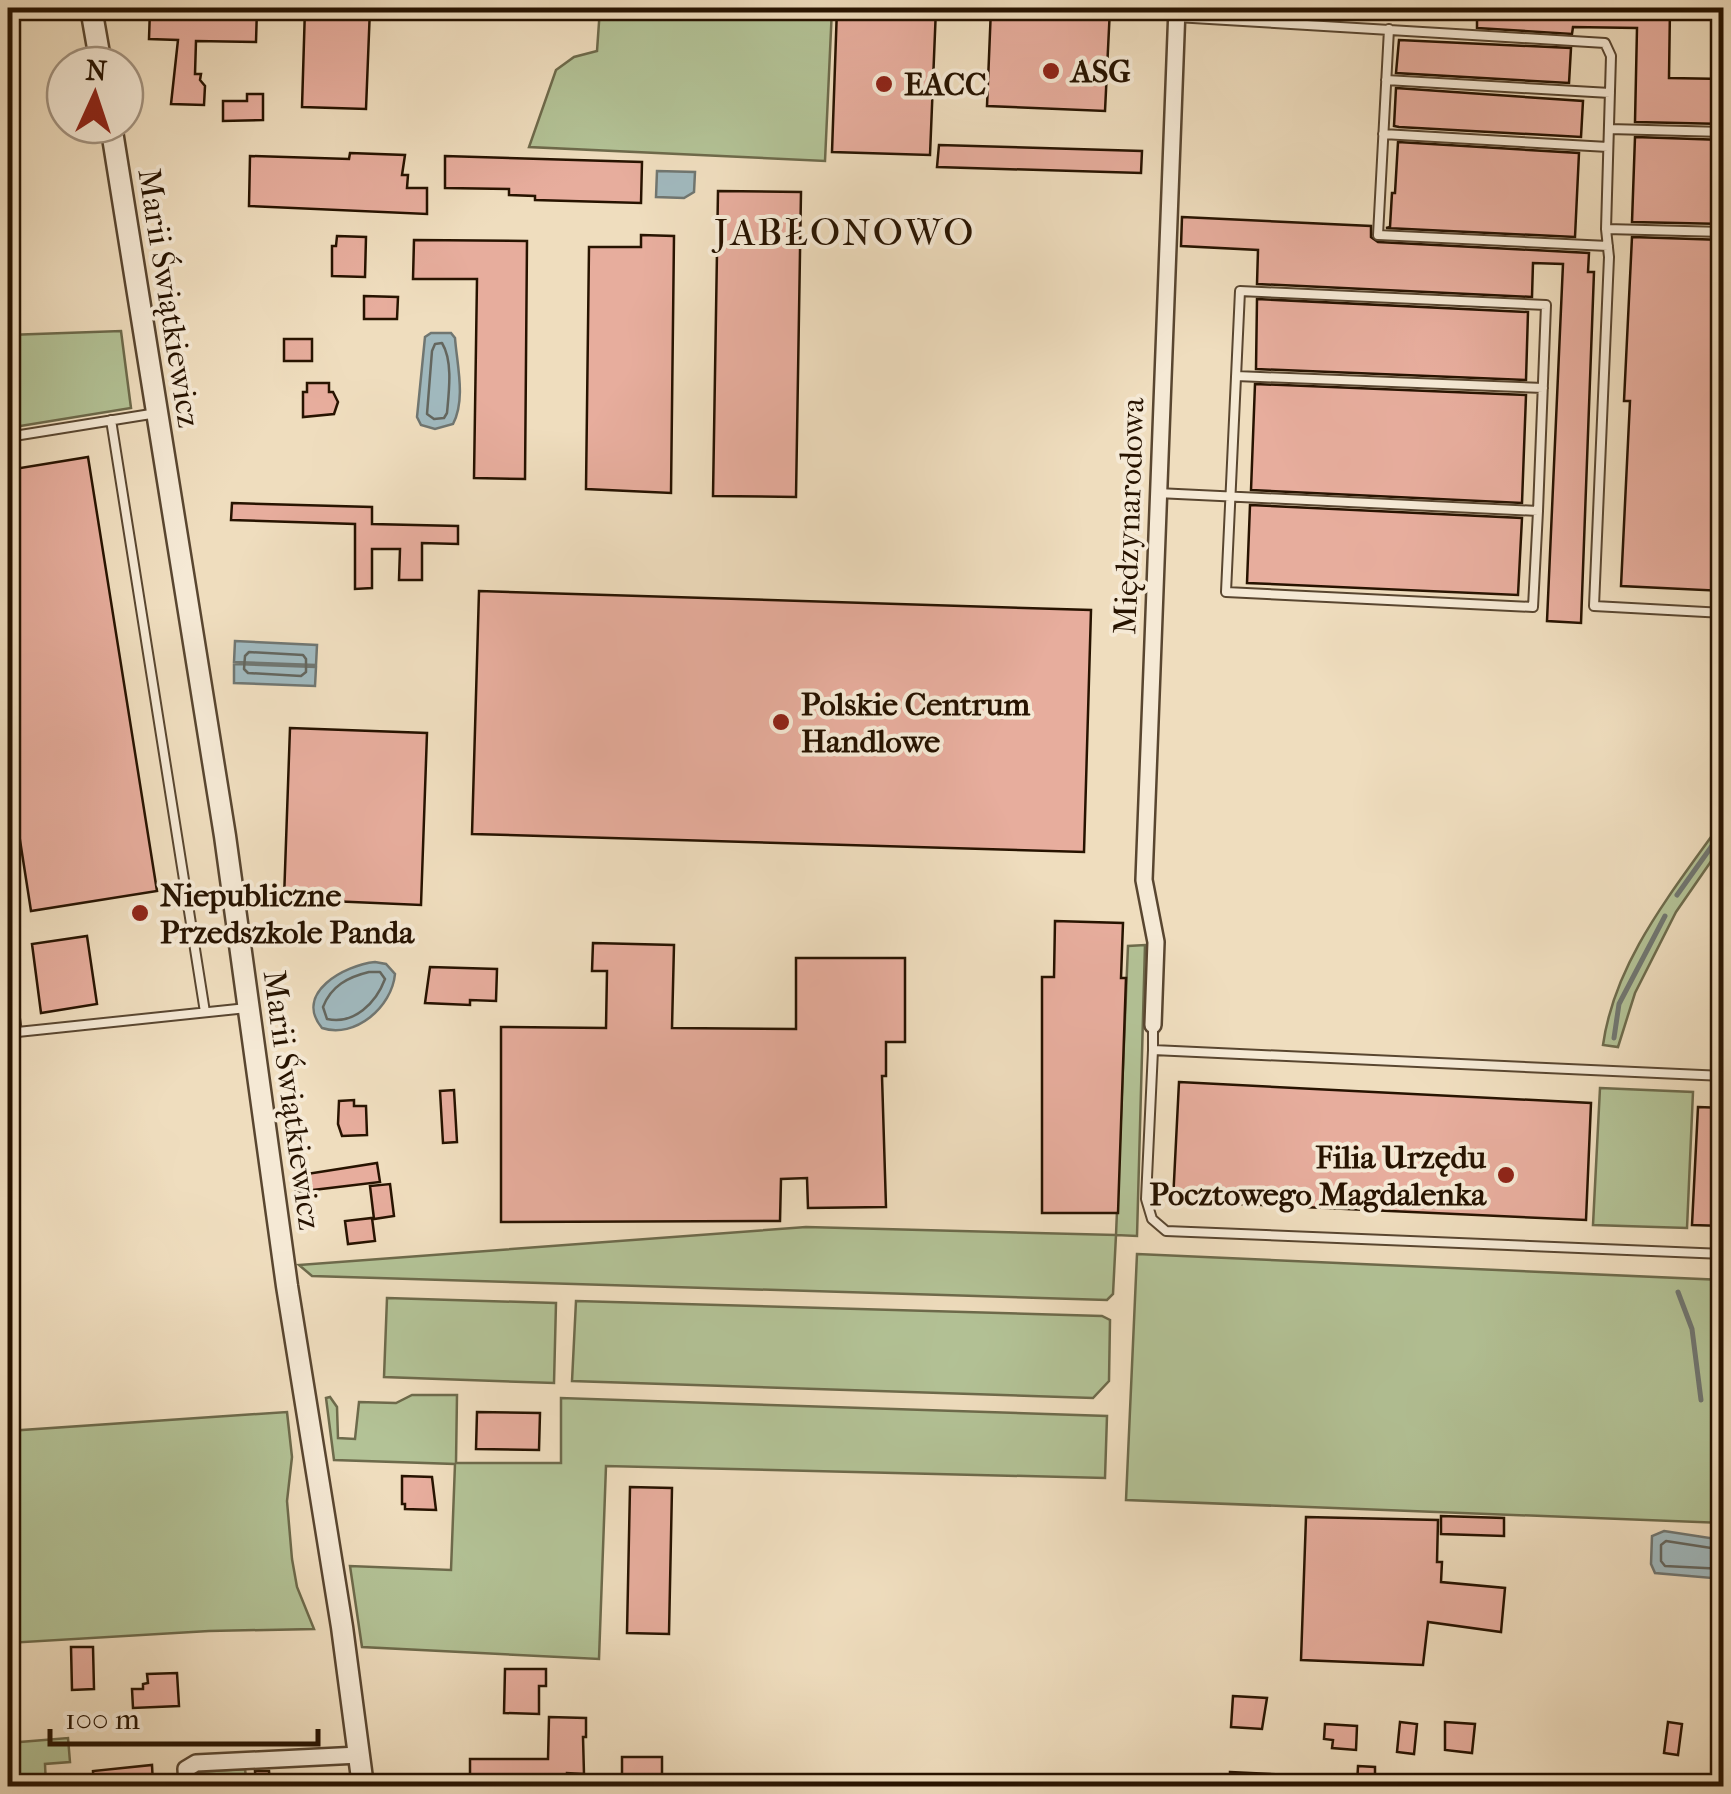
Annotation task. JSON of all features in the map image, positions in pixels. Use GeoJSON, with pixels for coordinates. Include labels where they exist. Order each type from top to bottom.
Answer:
{"type":"FeatureCollection","features":[{"type":"Feature","properties":{"kind":"street"},"geometry":{"type":"LineString","coordinates":[[91,8],[97,45]]}},
{"type":"Feature","properties":{"kind":"street","name":"Międzynarodowa"},"geometry":{"type":"LineString","coordinates":[[1153,1024],[1156,942],[1144,880],[1177,12]]}},
{"type":"Feature","properties":{"kind":"street","name":"Marii Świątkiewicz"},"geometry":{"type":"LineString","coordinates":[[114,145],[225,836],[362,1786]]}},
{"type":"Feature","properties":{"kind":"street"},"geometry":{"type":"LineString","coordinates":[[187,1786],[186,1769],[196,1763],[359,1756]]}},
{"type":"Feature","properties":{"kind":"lane"},"geometry":{"type":"LineString","coordinates":[[1177,12],[1606,44],[1611,56],[1608,246],[1594,606],[1724,613]]}},
{"type":"Feature","properties":{"kind":"lane"},"geometry":{"type":"LineString","coordinates":[[1388,29],[1378,236],[1608,246]]}},
{"type":"Feature","properties":{"kind":"lane"},"geometry":{"type":"LineString","coordinates":[[1386,80],[1610,94]]}},
{"type":"Feature","properties":{"kind":"lane"},"geometry":{"type":"LineString","coordinates":[[1609,129],[1724,132]]}},
{"type":"Feature","properties":{"kind":"lane"},"geometry":{"type":"LineString","coordinates":[[1383,134],[1608,146]]}},
{"type":"Feature","properties":{"kind":"lane"},"geometry":{"type":"LineString","coordinates":[[1606,228],[1724,232]]}},
{"type":"Feature","properties":{"kind":"lane"},"geometry":{"type":"LineString","coordinates":[[1240,291],[1546,305],[1532,607],[1226,592],[1236,376],[1240,291]]}},
{"type":"Feature","properties":{"kind":"lane"},"geometry":{"type":"LineString","coordinates":[[1236,376],[1542,388]]}},
{"type":"Feature","properties":{"kind":"lane"},"geometry":{"type":"LineString","coordinates":[[8,437],[157,413]]}},
{"type":"Feature","properties":{"kind":"lane"},"geometry":{"type":"LineString","coordinates":[[110,420],[205,1012]]}},
{"type":"Feature","properties":{"kind":"lane"},"geometry":{"type":"LineString","coordinates":[[1157,494],[1538,511]]}},
{"type":"Feature","properties":{"kind":"lane"},"geometry":{"type":"LineString","coordinates":[[8,969],[12,1032],[248,1008]]}},
{"type":"Feature","properties":{"kind":"lane"},"geometry":{"type":"LineString","coordinates":[[1153,1024],[1146,1199],[1152,1219],[1166,1231],[1724,1254]]}},
{"type":"Feature","properties":{"kind":"lane"},"geometry":{"type":"LineString","coordinates":[[1153,1050],[1724,1076]]}},
{"type":"Feature","properties":{"kind":"green space"},"geometry":{"type":"Polygon","coordinates":[[[600,8],[832,8],[825,161],[529,147],[556,70],[574,57],[597,51],[600,8]]]}},
{"type":"Feature","properties":{"kind":"green space"},"geometry":{"type":"Polygon","coordinates":[[[121,331],[131,408],[8,428],[8,335],[121,331]]]}},
{"type":"Feature","properties":{"kind":"green space"},"geometry":{"type":"Polygon","coordinates":[[[1723,820],[1723,844],[1676,912],[1635,993],[1618,1047],[1603,1045],[1620,983],[1634,954],[1723,820]]]}},
{"type":"Feature","properties":{"kind":"green space"},"geometry":{"type":"Polygon","coordinates":[[[1145,945],[1137,1236],[1116,1235],[1128,946],[1145,945]]]}},
{"type":"Feature","properties":{"kind":"green space"},"geometry":{"type":"Polygon","coordinates":[[[1600,1088],[1693,1092],[1687,1228],[1593,1225],[1600,1088]]]}},
{"type":"Feature","properties":{"kind":"green space"},"geometry":{"type":"Polygon","coordinates":[[[806,1227],[1116,1235],[1113,1294],[1107,1300],[312,1276],[299,1265],[806,1227]]]}},
{"type":"Feature","properties":{"kind":"green space"},"geometry":{"type":"Polygon","coordinates":[[[1137,1254],[1723,1280],[1723,1523],[1126,1500],[1137,1254]]]}},
{"type":"Feature","properties":{"kind":"green space"},"geometry":{"type":"Polygon","coordinates":[[[387,1298],[556,1303],[554,1383],[384,1377],[387,1298]]]}},
{"type":"Feature","properties":{"kind":"green space"},"geometry":{"type":"Polygon","coordinates":[[[576,1301],[1102,1316],[1110,1320],[1109,1381],[1093,1398],[572,1381],[576,1301]]]}},
{"type":"Feature","properties":{"kind":"green space"},"geometry":{"type":"Polygon","coordinates":[[[412,1395],[457,1395],[456,1463],[561,1463],[561,1398],[1107,1416],[1105,1478],[606,1466],[599,1659],[362,1647],[350,1566],[451,1570],[455,1464],[334,1460],[326,1398],[330,1397],[337,1407],[338,1438],[355,1439],[359,1402],[396,1403],[412,1395]]]}},
{"type":"Feature","properties":{"kind":"green space"},"geometry":{"type":"Polygon","coordinates":[[[287,1412],[292,1457],[287,1501],[292,1559],[297,1587],[314,1629],[8,1643],[8,1431],[287,1412]]]}},
{"type":"Feature","properties":{"kind":"green space"},"geometry":{"type":"Polygon","coordinates":[[[68,1738],[70,1762],[45,1764],[46,1786],[8,1786],[8,1743],[68,1738]]]}},
{"type":"Feature","properties":{"kind":"green space"},"geometry":{"type":"Polygon","coordinates":[[[245,1769],[247,1786],[196,1786],[196,1772],[245,1769]]]}},
{"type":"Feature","properties":{"kind":"water"},"geometry":{"type":"Polygon","coordinates":[[[657,171],[695,172],[694,192],[684,198],[656,197],[657,171]]]}},
{"type":"Feature","properties":{"kind":"water"},"geometry":{"type":"Polygon","coordinates":[[[431,333],[451,333],[455,338],[460,382],[453,424],[435,429],[421,425],[417,417],[425,337],[431,333]]]}},
{"type":"Feature","properties":{"kind":"water"},"geometry":{"type":"Polygon","coordinates":[[[235,641],[317,645],[316,665],[234,662],[235,641]]]}},
{"type":"Feature","properties":{"kind":"water"},"geometry":{"type":"Polygon","coordinates":[[[234,664],[316,667],[315,686],[234,683],[234,664]]]}},
{"type":"Feature","properties":{"kind":"water"},"geometry":{"type":"Polygon","coordinates":[[[375,962],[386,964],[395,974],[379,1008],[370,1018],[347,1029],[322,1028],[314,1003],[326,983],[350,969],[375,962]]]}},
{"type":"Feature","properties":{"kind":"water"},"geometry":{"type":"Polygon","coordinates":[[[1664,1531],[1723,1540],[1723,1579],[1655,1573],[1651,1564],[1652,1536],[1664,1531]]]}},
{"type":"Feature","properties":{"kind":"building"},"geometry":{"type":"Polygon","coordinates":[[[231,8],[257,8],[256,42],[196,41],[195,74],[201,74],[205,86],[204,105],[171,104],[178,40],[149,39],[150,9],[232,12],[231,8]]]}},
{"type":"Feature","properties":{"kind":"building"},"geometry":{"type":"Polygon","coordinates":[[[305,8],[370,8],[366,109],[302,107],[305,8]]]}},
{"type":"Feature","properties":{"kind":"building","name":"EACC"},"geometry":{"type":"Polygon","coordinates":[[[837,8],[936,8],[930,155],[832,152],[837,8]]]}},
{"type":"Feature","properties":{"kind":"building"},"geometry":{"type":"Polygon","coordinates":[[[991,8],[1110,8],[1105,111],[987,106],[991,8]]]}},
{"type":"Feature","properties":{"kind":"building"},"geometry":{"type":"Polygon","coordinates":[[[1477,8],[1670,8],[1669,78],[1724,79],[1724,124],[1635,122],[1637,28],[1573,27],[1572,34],[1477,28],[1477,8]]]}},
{"type":"Feature","properties":{"kind":"building"},"geometry":{"type":"Polygon","coordinates":[[[1399,40],[1571,48],[1569,83],[1396,73],[1399,40]]]}},
{"type":"Feature","properties":{"kind":"building"},"geometry":{"type":"Polygon","coordinates":[[[1396,88],[1583,101],[1581,137],[1394,126],[1396,88]]]}},
{"type":"Feature","properties":{"kind":"building"},"geometry":{"type":"Polygon","coordinates":[[[247,94],[263,94],[263,120],[223,121],[223,101],[247,101],[247,94]]]}},
{"type":"Feature","properties":{"kind":"building"},"geometry":{"type":"Polygon","coordinates":[[[1635,137],[1724,140],[1724,224],[1632,222],[1635,137]]]}},
{"type":"Feature","properties":{"kind":"building"},"geometry":{"type":"Polygon","coordinates":[[[1398,142],[1579,153],[1575,237],[1386,228],[1390,227],[1395,193],[1398,142]]]}},
{"type":"Feature","properties":{"kind":"building"},"geometry":{"type":"Polygon","coordinates":[[[939,145],[1142,151],[1141,173],[937,167],[939,145]]]}},
{"type":"Feature","properties":{"kind":"building"},"geometry":{"type":"Polygon","coordinates":[[[350,153],[405,155],[402,175],[408,175],[407,188],[427,188],[427,214],[249,206],[250,156],[349,159],[350,153]]]}},
{"type":"Feature","properties":{"kind":"building"},"geometry":{"type":"Polygon","coordinates":[[[445,156],[642,162],[641,203],[535,200],[535,196],[509,195],[509,189],[445,188],[445,156]]]}},
{"type":"Feature","properties":{"kind":"building"},"geometry":{"type":"Polygon","coordinates":[[[718,191],[801,192],[796,497],[713,496],[718,191]]]}},
{"type":"Feature","properties":{"kind":"building"},"geometry":{"type":"Polygon","coordinates":[[[1182,217],[1371,226],[1371,237],[1378,242],[1589,253],[1588,272],[1594,272],[1581,623],[1547,621],[1563,264],[1533,263],[1532,297],[1257,284],[1258,250],[1181,246],[1182,217]]]}},
{"type":"Feature","properties":{"kind":"building"},"geometry":{"type":"Polygon","coordinates":[[[641,235],[674,236],[671,493],[586,489],[589,247],[641,247],[641,235]]]}},
{"type":"Feature","properties":{"kind":"building"},"geometry":{"type":"Polygon","coordinates":[[[337,236],[366,237],[365,277],[332,276],[332,246],[336,246],[337,236]]]}},
{"type":"Feature","properties":{"kind":"building"},"geometry":{"type":"Polygon","coordinates":[[[1632,237],[1724,240],[1724,591],[1621,586],[1630,401],[1624,401],[1632,237]]]}},
{"type":"Feature","properties":{"kind":"building"},"geometry":{"type":"Polygon","coordinates":[[[414,240],[527,241],[525,479],[474,478],[477,279],[413,279],[414,240]]]}},
{"type":"Feature","properties":{"kind":"building"},"geometry":{"type":"Polygon","coordinates":[[[364,296],[398,297],[397,319],[364,319],[364,296]]]}},
{"type":"Feature","properties":{"kind":"building"},"geometry":{"type":"Polygon","coordinates":[[[1257,299],[1528,312],[1526,380],[1256,369],[1257,299]]]}},
{"type":"Feature","properties":{"kind":"building"},"geometry":{"type":"Polygon","coordinates":[[[284,339],[312,339],[312,361],[284,361],[284,339]]]}},
{"type":"Feature","properties":{"kind":"building"},"geometry":{"type":"Polygon","coordinates":[[[307,383],[329,383],[329,392],[338,402],[334,414],[303,417],[307,383]]]}},
{"type":"Feature","properties":{"kind":"building"},"geometry":{"type":"Polygon","coordinates":[[[1255,384],[1526,395],[1522,503],[1251,490],[1255,384]]]}},
{"type":"Feature","properties":{"kind":"building"},"geometry":{"type":"Polygon","coordinates":[[[88,457],[157,891],[31,911],[8,763],[8,470],[88,457]]]}},
{"type":"Feature","properties":{"kind":"building"},"geometry":{"type":"Polygon","coordinates":[[[232,503],[372,507],[372,524],[458,526],[458,544],[422,543],[422,580],[399,580],[400,549],[372,549],[372,588],[355,589],[355,524],[231,520],[232,503]]]}},
{"type":"Feature","properties":{"kind":"building"},"geometry":{"type":"Polygon","coordinates":[[[1250,505],[1522,518],[1518,595],[1247,583],[1250,505]]]}},
{"type":"Feature","properties":{"kind":"building","name":"Polskie Centrum Handlowe"},"geometry":{"type":"Polygon","coordinates":[[[479,591],[1091,610],[1084,852],[472,834],[479,591]]]}},
{"type":"Feature","properties":{"kind":"building"},"geometry":{"type":"Polygon","coordinates":[[[290,728],[427,733],[421,905],[284,899],[290,728]]]}},
{"type":"Feature","properties":{"kind":"building"},"geometry":{"type":"Polygon","coordinates":[[[1055,921],[1123,923],[1121,978],[1126,978],[1118,1213],[1042,1213],[1042,977],[1054,977],[1055,921]]]}},
{"type":"Feature","properties":{"kind":"building"},"geometry":{"type":"Polygon","coordinates":[[[87,936],[97,1004],[41,1013],[32,944],[87,936]]]}},
{"type":"Feature","properties":{"kind":"building"},"geometry":{"type":"Polygon","coordinates":[[[593,943],[674,945],[672,1028],[796,1029],[796,958],[905,958],[905,1042],[886,1042],[886,1076],[882,1076],[886,1207],[808,1208],[807,1178],[781,1179],[780,1221],[501,1222],[501,1027],[606,1028],[607,971],[592,971],[593,943]]]}},
{"type":"Feature","properties":{"kind":"building"},"geometry":{"type":"Polygon","coordinates":[[[430,967],[497,969],[496,1001],[470,1000],[470,1005],[425,1003],[430,967]]]}},
{"type":"Feature","properties":{"kind":"building"},"geometry":{"type":"Polygon","coordinates":[[[1179,1082],[1591,1103],[1586,1220],[1173,1201],[1179,1082]]]}},
{"type":"Feature","properties":{"kind":"building"},"geometry":{"type":"Polygon","coordinates":[[[454,1090],[457,1142],[443,1143],[440,1091],[454,1090]]]}},
{"type":"Feature","properties":{"kind":"building"},"geometry":{"type":"Polygon","coordinates":[[[354,1100],[354,1106],[366,1106],[367,1135],[342,1136],[339,1101],[354,1100]]]}},
{"type":"Feature","properties":{"kind":"building"},"geometry":{"type":"Polygon","coordinates":[[[1698,1107],[1724,1108],[1724,1226],[1692,1225],[1698,1107]]]}},
{"type":"Feature","properties":{"kind":"building"},"geometry":{"type":"Polygon","coordinates":[[[377,1163],[380,1182],[296,1192],[294,1176],[377,1163]]]}},
{"type":"Feature","properties":{"kind":"building"},"geometry":{"type":"Polygon","coordinates":[[[390,1184],[394,1216],[374,1219],[370,1186],[390,1184]]]}},
{"type":"Feature","properties":{"kind":"building"},"geometry":{"type":"Polygon","coordinates":[[[372,1218],[375,1241],[348,1244],[345,1221],[372,1218]]]}},
{"type":"Feature","properties":{"kind":"building"},"geometry":{"type":"Polygon","coordinates":[[[477,1412],[540,1413],[539,1450],[476,1449],[477,1412]]]}},
{"type":"Feature","properties":{"kind":"building"},"geometry":{"type":"Polygon","coordinates":[[[402,1476],[432,1477],[436,1510],[405,1509],[402,1476]]]}},
{"type":"Feature","properties":{"kind":"building"},"geometry":{"type":"Polygon","coordinates":[[[630,1487],[672,1488],[669,1634],[627,1633],[630,1487]]]}},
{"type":"Feature","properties":{"kind":"building"},"geometry":{"type":"Polygon","coordinates":[[[1441,1516],[1504,1518],[1504,1536],[1441,1534],[1441,1516]]]}},
{"type":"Feature","properties":{"kind":"building"},"geometry":{"type":"Polygon","coordinates":[[[1306,1517],[1438,1520],[1437,1562],[1442,1562],[1441,1582],[1505,1588],[1501,1632],[1428,1622],[1423,1665],[1301,1660],[1306,1517]]]}},
{"type":"Feature","properties":{"kind":"building"},"geometry":{"type":"Polygon","coordinates":[[[71,1647],[93,1647],[94,1689],[72,1690],[71,1647]]]}},
{"type":"Feature","properties":{"kind":"building"},"geometry":{"type":"Polygon","coordinates":[[[505,1669],[546,1669],[546,1686],[539,1686],[539,1714],[504,1713],[505,1669]]]}},
{"type":"Feature","properties":{"kind":"building"},"geometry":{"type":"Polygon","coordinates":[[[177,1673],[179,1706],[133,1708],[132,1689],[143,1689],[143,1684],[148,1683],[147,1674],[177,1673]]]}},
{"type":"Feature","properties":{"kind":"building"},"geometry":{"type":"Polygon","coordinates":[[[1233,1696],[1267,1698],[1262,1729],[1231,1727],[1233,1696]]]}},
{"type":"Feature","properties":{"kind":"building"},"geometry":{"type":"Polygon","coordinates":[[[549,1717],[586,1718],[584,1774],[567,1773],[567,1786],[470,1786],[470,1759],[548,1759],[549,1717]]]}},
{"type":"Feature","properties":{"kind":"building"},"geometry":{"type":"Polygon","coordinates":[[[1400,1722],[1417,1724],[1414,1754],[1397,1752],[1400,1722]]]}},
{"type":"Feature","properties":{"kind":"building"},"geometry":{"type":"Polygon","coordinates":[[[1445,1722],[1475,1724],[1472,1753],[1445,1750],[1445,1722]]]}},
{"type":"Feature","properties":{"kind":"building"},"geometry":{"type":"Polygon","coordinates":[[[1668,1722],[1682,1724],[1678,1755],[1664,1753],[1668,1722]]]}},
{"type":"Feature","properties":{"kind":"building"},"geometry":{"type":"Polygon","coordinates":[[[1325,1724],[1357,1726],[1356,1750],[1332,1748],[1333,1740],[1324,1739],[1325,1724]]]}},
{"type":"Feature","properties":{"kind":"building"},"geometry":{"type":"Polygon","coordinates":[[[622,1757],[662,1757],[662,1786],[622,1786],[622,1757]]]}},
{"type":"Feature","properties":{"kind":"building"},"geometry":{"type":"Polygon","coordinates":[[[152,1765],[153,1784],[94,1786],[93,1771],[152,1765]]]}},
{"type":"Feature","properties":{"kind":"building"},"geometry":{"type":"Polygon","coordinates":[[[1358,1766],[1375,1767],[1375,1786],[1357,1785],[1358,1766]]]}},
{"type":"Feature","properties":{"kind":"building"},"geometry":{"type":"Polygon","coordinates":[[[255,1771],[269,1771],[270,1786],[256,1786],[255,1771]]]}},
{"type":"Feature","properties":{"kind":"building"},"geometry":{"type":"Polygon","coordinates":[[[1230,1772],[1293,1775],[1293,1786],[1217,1786],[1230,1772]]]}},
{"type":"Feature","properties":{"kind":"waterway"},"geometry":{"type":"LineString","coordinates":[[1677,895],[1724,829]]}},
{"type":"Feature","properties":{"kind":"waterway"},"geometry":{"type":"LineString","coordinates":[[1614,1038],[1619,1004],[1665,916]]}},
{"type":"Feature","properties":{"kind":"waterway"},"geometry":{"type":"LineString","coordinates":[[1678,1292],[1692,1329],[1701,1400]]}},
{"type":"Feature","properties":{"kind":"place","name":"ASG"},"geometry":{"type":"Point","coordinates":[1051,71]}},
{"type":"Feature","properties":{"kind":"place","name":"EACC"},"geometry":{"type":"Point","coordinates":[884,84]}},
{"type":"Feature","properties":{"kind":"place","name":"Polskie Centrum Handlowe"},"geometry":{"type":"Point","coordinates":[781,722]}},
{"type":"Feature","properties":{"kind":"place","name":"Niepubliczne Przedszkole Panda"},"geometry":{"type":"Point","coordinates":[140,913]}},
{"type":"Feature","properties":{"kind":"place","name":"Filia Urzędu Pocztowego Magdalenka"},"geometry":{"type":"Point","coordinates":[1506,1175]}},
{"type":"Feature","properties":{"kind":"district","name":"JABŁONOWO"},"geometry":{"type":"Point","coordinates":[845,232]}}]}
